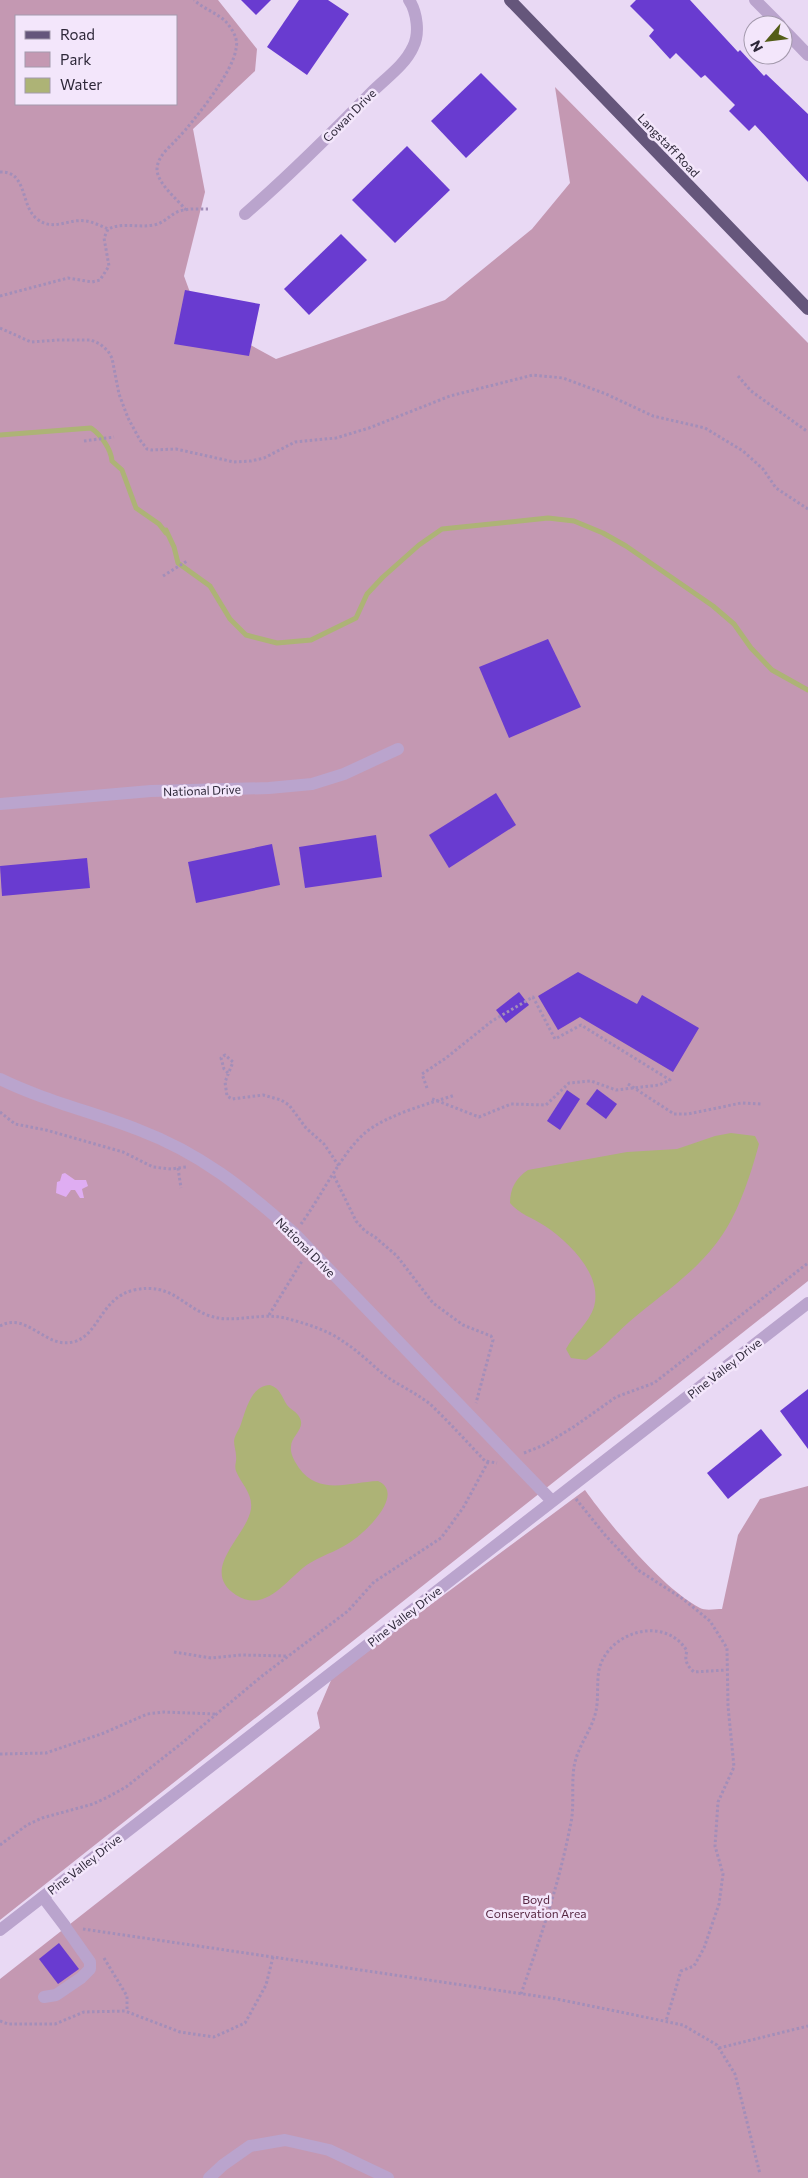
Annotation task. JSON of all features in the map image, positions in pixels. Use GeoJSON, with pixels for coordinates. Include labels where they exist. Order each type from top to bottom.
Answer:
{"type":"FeatureCollection","features":[{"type":"Feature","properties":{"kind":"main road","name":"Langstaff Road"},"geometry":{"type":"LineString","coordinates":[[510,0],[808,309]]}},
{"type":"Feature","properties":{"kind":"street","name":"Cowan Drive"},"geometry":{"type":"LineString","coordinates":[[245,214],[291,174],[395,70],[413,48],[417,35],[414,8],[409,0]]}},
{"type":"Feature","properties":{"kind":"street"},"geometry":{"type":"LineString","coordinates":[[755,0],[770,15]]}},
{"type":"Feature","properties":{"kind":"street"},"geometry":{"type":"LineString","coordinates":[[793,39],[808,54]]}},
{"type":"Feature","properties":{"kind":"street","name":"National Drive"},"geometry":{"type":"LineString","coordinates":[[0,804],[151,791],[269,788],[312,784],[344,774],[398,749]]}},
{"type":"Feature","properties":{"kind":"street","name":"National Drive"},"geometry":{"type":"LineString","coordinates":[[0,1079],[47,1100],[140,1130],[200,1158],[249,1193],[293,1232],[552,1501]]}},
{"type":"Feature","properties":{"kind":"street","name":"Pine Valley Drive"},"geometry":{"type":"LineString","coordinates":[[0,1930],[808,1303]]}},
{"type":"Feature","properties":{"kind":"street"},"geometry":{"type":"LineString","coordinates":[[43,1897],[90,1962],[90,1969],[81,1978],[56,1995],[44,1997]]}},
{"type":"Feature","properties":{"kind":"street"},"geometry":{"type":"LineString","coordinates":[[209,2178],[223,2165],[250,2146],[285,2140],[329,2150],[388,2178]]}},
{"type":"Feature","properties":{"kind":"path"},"geometry":{"type":"LineString","coordinates":[[186,210],[164,186],[158,174],[158,164],[167,149],[184,131],[222,79],[232,63],[236,48],[235,36],[226,21],[203,8],[194,0]]}},
{"type":"Feature","properties":{"kind":"path"},"geometry":{"type":"LineString","coordinates":[[0,172],[13,174],[18,178],[30,212],[42,223],[56,225],[84,220],[108,229],[122,225],[152,226],[186,210],[208,209]]}},
{"type":"Feature","properties":{"kind":"path"},"geometry":{"type":"LineString","coordinates":[[0,296],[68,278],[92,282],[100,280],[109,266],[104,238],[108,229]]}},
{"type":"Feature","properties":{"kind":"path"},"geometry":{"type":"LineString","coordinates":[[0,328],[31,342],[90,340],[100,344],[108,351],[112,358],[119,394],[128,418],[140,440],[147,448],[152,450],[176,449],[234,462],[251,461],[295,442],[336,438],[369,428],[450,396],[533,375],[569,380],[653,416],[705,428],[742,451],[763,469],[776,488],[808,509]]}},
{"type":"Feature","properties":{"kind":"path"},"geometry":{"type":"LineString","coordinates":[[738,376],[751,391],[808,432]]}},
{"type":"Feature","properties":{"kind":"path"},"geometry":{"type":"LineString","coordinates":[[84,441],[114,437]]}},
{"type":"Feature","properties":{"kind":"path"},"geometry":{"type":"LineString","coordinates":[[163,576],[187,561]]}},
{"type":"Feature","properties":{"kind":"path"},"geometry":{"type":"LineString","coordinates":[[427,1088],[422,1074],[446,1058],[492,1021],[533,996],[555,1039],[581,1025],[670,1080],[659,1085],[616,1090],[591,1081],[569,1083],[546,1105],[511,1104],[479,1117],[430,1098]]}},
{"type":"Feature","properties":{"kind":"path"},"geometry":{"type":"LineString","coordinates":[[228,1074],[221,1061],[221,1058],[225,1055],[233,1062],[225,1082],[227,1096],[232,1098],[263,1096],[281,1100],[289,1105],[306,1128],[329,1150],[339,1166]]}},
{"type":"Feature","properties":{"kind":"path"},"geometry":{"type":"LineString","coordinates":[[628,1084],[674,1114],[688,1114],[741,1103],[762,1104]]}},
{"type":"Feature","properties":{"kind":"path"},"geometry":{"type":"LineString","coordinates":[[300,1226],[339,1166],[359,1140],[383,1122],[455,1095]]}},
{"type":"Feature","properties":{"kind":"path"},"geometry":{"type":"LineString","coordinates":[[0,1112],[15,1124],[46,1130],[123,1152],[161,1169],[194,1166]]}},
{"type":"Feature","properties":{"kind":"path"},"geometry":{"type":"LineString","coordinates":[[178,1168],[181,1188]]}},
{"type":"Feature","properties":{"kind":"path"},"geometry":{"type":"LineString","coordinates":[[334,1176],[356,1221],[365,1231],[376,1236],[397,1256],[433,1303],[463,1325],[492,1336],[493,1340],[482,1386],[474,1408]]}},
{"type":"Feature","properties":{"kind":"path"},"geometry":{"type":"LineString","coordinates":[[269,1315],[305,1256]]}},
{"type":"Feature","properties":{"kind":"path"},"geometry":{"type":"LineString","coordinates":[[0,1326],[14,1321],[24,1324],[58,1343],[74,1342],[83,1338],[91,1331],[100,1314],[113,1301],[133,1290],[145,1289],[171,1292],[208,1315],[244,1319],[269,1315],[305,1324],[343,1341],[388,1377],[428,1403],[488,1462],[497,1463],[544,1445],[616,1397],[654,1383],[808,1263]]}},
{"type":"Feature","properties":{"kind":"path"},"geometry":{"type":"LineString","coordinates":[[0,1845],[27,1825],[50,1815],[93,1804],[126,1787],[288,1656],[348,1612],[374,1582],[441,1538],[463,1508],[488,1462]]}},
{"type":"Feature","properties":{"kind":"path"},"geometry":{"type":"LineString","coordinates":[[568,1489],[605,1535],[638,1570],[683,1599],[710,1621],[727,1648],[726,1670],[734,1767],[718,1802],[715,1846],[723,1874],[719,1904],[704,1948],[694,1966],[682,1971],[666,2022]]}},
{"type":"Feature","properties":{"kind":"path"},"geometry":{"type":"LineString","coordinates":[[521,1994],[554,1897],[571,1826],[574,1766],[583,1739],[596,1713],[600,1666],[612,1645],[630,1634],[648,1630],[666,1632],[682,1642],[687,1651],[685,1657],[688,1667],[694,1672],[707,1673],[726,1670]]}},
{"type":"Feature","properties":{"kind":"path"},"geometry":{"type":"LineString","coordinates":[[174,1652],[210,1658],[242,1654],[288,1656]]}},
{"type":"Feature","properties":{"kind":"path"},"geometry":{"type":"LineString","coordinates":[[0,1754],[46,1753],[104,1733],[147,1714],[164,1712],[216,1714]]}},
{"type":"Feature","properties":{"kind":"path"},"geometry":{"type":"LineString","coordinates":[[65,1927],[557,1999],[682,2025],[717,2045],[735,2074],[760,2174]]}},
{"type":"Feature","properties":{"kind":"path"},"geometry":{"type":"LineString","coordinates":[[0,2020],[8,2024],[56,2024],[84,2012],[125,2011],[180,2032],[214,2037],[245,2023],[266,1985],[273,1957]]}},
{"type":"Feature","properties":{"kind":"path"},"geometry":{"type":"LineString","coordinates":[[719,2048],[808,2026]]}},
{"type":"Feature","properties":{"kind":"green space"},"geometry":{"type":"Polygon","coordinates":[[[0,0],[218,0],[257,49],[255,71],[193,129],[205,192],[184,276],[199,317],[276,359],[445,300],[532,229],[570,183],[555,87],[808,343],[808,1281],[0,1920],[0,0]]]}},
{"type":"Feature","properties":{"kind":"green space","name":"Boyd Conservation Area"},"geometry":{"type":"Polygon","coordinates":[[[808,1486],[808,2178],[0,2178],[0,1979],[320,1728],[317,1713],[332,1678],[585,1490],[622,1537],[670,1586],[685,1599],[702,1609],[722,1609],[738,1535],[760,1499],[808,1486]]]}},
{"type":"Feature","properties":{"kind":"sand"},"geometry":{"type":"Polygon","coordinates":[[[65,1173],[75,1180],[86,1180],[88,1186],[82,1189],[84,1198],[80,1198],[75,1190],[71,1190],[66,1197],[56,1193],[57,1182],[60,1181],[62,1174],[65,1173]]]}},
{"type":"Feature","properties":{"kind":"water"},"geometry":{"type":"Polygon","coordinates":[[[731,1133],[755,1136],[759,1144],[742,1197],[723,1234],[696,1267],[629,1322],[598,1351],[586,1360],[571,1358],[566,1349],[592,1313],[595,1295],[594,1283],[582,1260],[564,1241],[510,1203],[511,1193],[517,1180],[528,1170],[627,1152],[677,1149],[715,1136],[731,1133]]]}},
{"type":"Feature","properties":{"kind":"water"},"geometry":{"type":"Polygon","coordinates":[[[270,1385],[278,1391],[287,1405],[301,1420],[300,1428],[292,1443],[291,1450],[296,1463],[307,1477],[325,1485],[346,1485],[378,1481],[385,1487],[388,1494],[382,1511],[356,1538],[310,1563],[267,1597],[258,1600],[247,1600],[236,1595],[226,1585],[222,1575],[223,1564],[248,1519],[251,1509],[248,1493],[235,1469],[234,1441],[254,1393],[264,1386],[270,1385]]]}},
{"type":"Feature","properties":{"kind":"building"},"geometry":{"type":"Polygon","coordinates":[[[241,0],[271,0],[256,15],[241,0]]]}},
{"type":"Feature","properties":{"kind":"building"},"geometry":{"type":"Polygon","coordinates":[[[299,0],[328,0],[349,14],[307,75],[267,47],[299,0]]]}},
{"type":"Feature","properties":{"kind":"building"},"geometry":{"type":"Polygon","coordinates":[[[636,0],[690,0],[738,52],[740,50],[743,53],[743,65],[754,65],[764,76],[766,74],[808,114],[808,182],[755,125],[749,131],[729,111],[735,105],[705,75],[701,78],[676,53],[670,59],[649,36],[654,30],[630,6],[636,0]]]}},
{"type":"Feature","properties":{"kind":"building"},"geometry":{"type":"Polygon","coordinates":[[[481,73],[517,109],[466,158],[431,121],[481,73]]]}},
{"type":"Feature","properties":{"kind":"building"},"geometry":{"type":"Polygon","coordinates":[[[407,146],[450,190],[395,243],[352,200],[407,146]]]}},
{"type":"Feature","properties":{"kind":"building"},"geometry":{"type":"Polygon","coordinates":[[[341,234],[367,260],[309,315],[284,289],[341,234]]]}},
{"type":"Feature","properties":{"kind":"building"},"geometry":{"type":"Polygon","coordinates":[[[185,290],[260,304],[249,356],[174,344],[185,290]]]}},
{"type":"Feature","properties":{"kind":"building"},"geometry":{"type":"Polygon","coordinates":[[[548,639],[581,707],[509,738],[479,667],[548,639]]]}},
{"type":"Feature","properties":{"kind":"building"},"geometry":{"type":"Polygon","coordinates":[[[496,793],[516,825],[449,868],[429,835],[496,793]]]}},
{"type":"Feature","properties":{"kind":"building"},"geometry":{"type":"Polygon","coordinates":[[[376,835],[382,877],[305,888],[299,847],[376,835]]]}},
{"type":"Feature","properties":{"kind":"building"},"geometry":{"type":"Polygon","coordinates":[[[272,844],[280,885],[196,903],[188,862],[272,844]]]}},
{"type":"Feature","properties":{"kind":"building"},"geometry":{"type":"Polygon","coordinates":[[[87,858],[90,888],[2,896],[0,866],[87,858]]]}},
{"type":"Feature","properties":{"kind":"building"},"geometry":{"type":"Polygon","coordinates":[[[578,972],[637,1004],[642,995],[699,1028],[673,1072],[580,1017],[558,1030],[538,996],[578,972]]]}},
{"type":"Feature","properties":{"kind":"building"},"geometry":{"type":"Polygon","coordinates":[[[519,992],[529,1005],[506,1023],[496,1010],[519,992]]]}},
{"type":"Feature","properties":{"kind":"building"},"geometry":{"type":"Polygon","coordinates":[[[597,1089],[617,1104],[606,1119],[586,1104],[597,1089]]]}},
{"type":"Feature","properties":{"kind":"building"},"geometry":{"type":"Polygon","coordinates":[[[567,1090],[580,1099],[560,1130],[547,1121],[567,1090]]]}},
{"type":"Feature","properties":{"kind":"building"},"geometry":{"type":"Polygon","coordinates":[[[808,1389],[808,1449],[780,1411],[808,1389]]]}},
{"type":"Feature","properties":{"kind":"building"},"geometry":{"type":"Polygon","coordinates":[[[761,1429],[782,1455],[728,1499],[707,1473],[761,1429]]]}},
{"type":"Feature","properties":{"kind":"building"},"geometry":{"type":"Polygon","coordinates":[[[59,1943],[79,1969],[58,1984],[39,1959],[59,1943]]]}},
{"type":"Feature","properties":{"kind":"waterway"},"geometry":{"type":"LineString","coordinates":[[0,435],[91,428],[95,431],[108,447],[112,461],[122,470],[136,508],[159,524],[166,533],[166,530],[174,547],[178,563],[210,586],[230,619],[246,635],[277,643],[311,640],[356,618],[367,594],[383,577],[419,545],[442,529],[548,518],[574,521],[603,533],[626,546],[713,606],[734,624],[751,648],[772,670],[808,690]]}}]}
